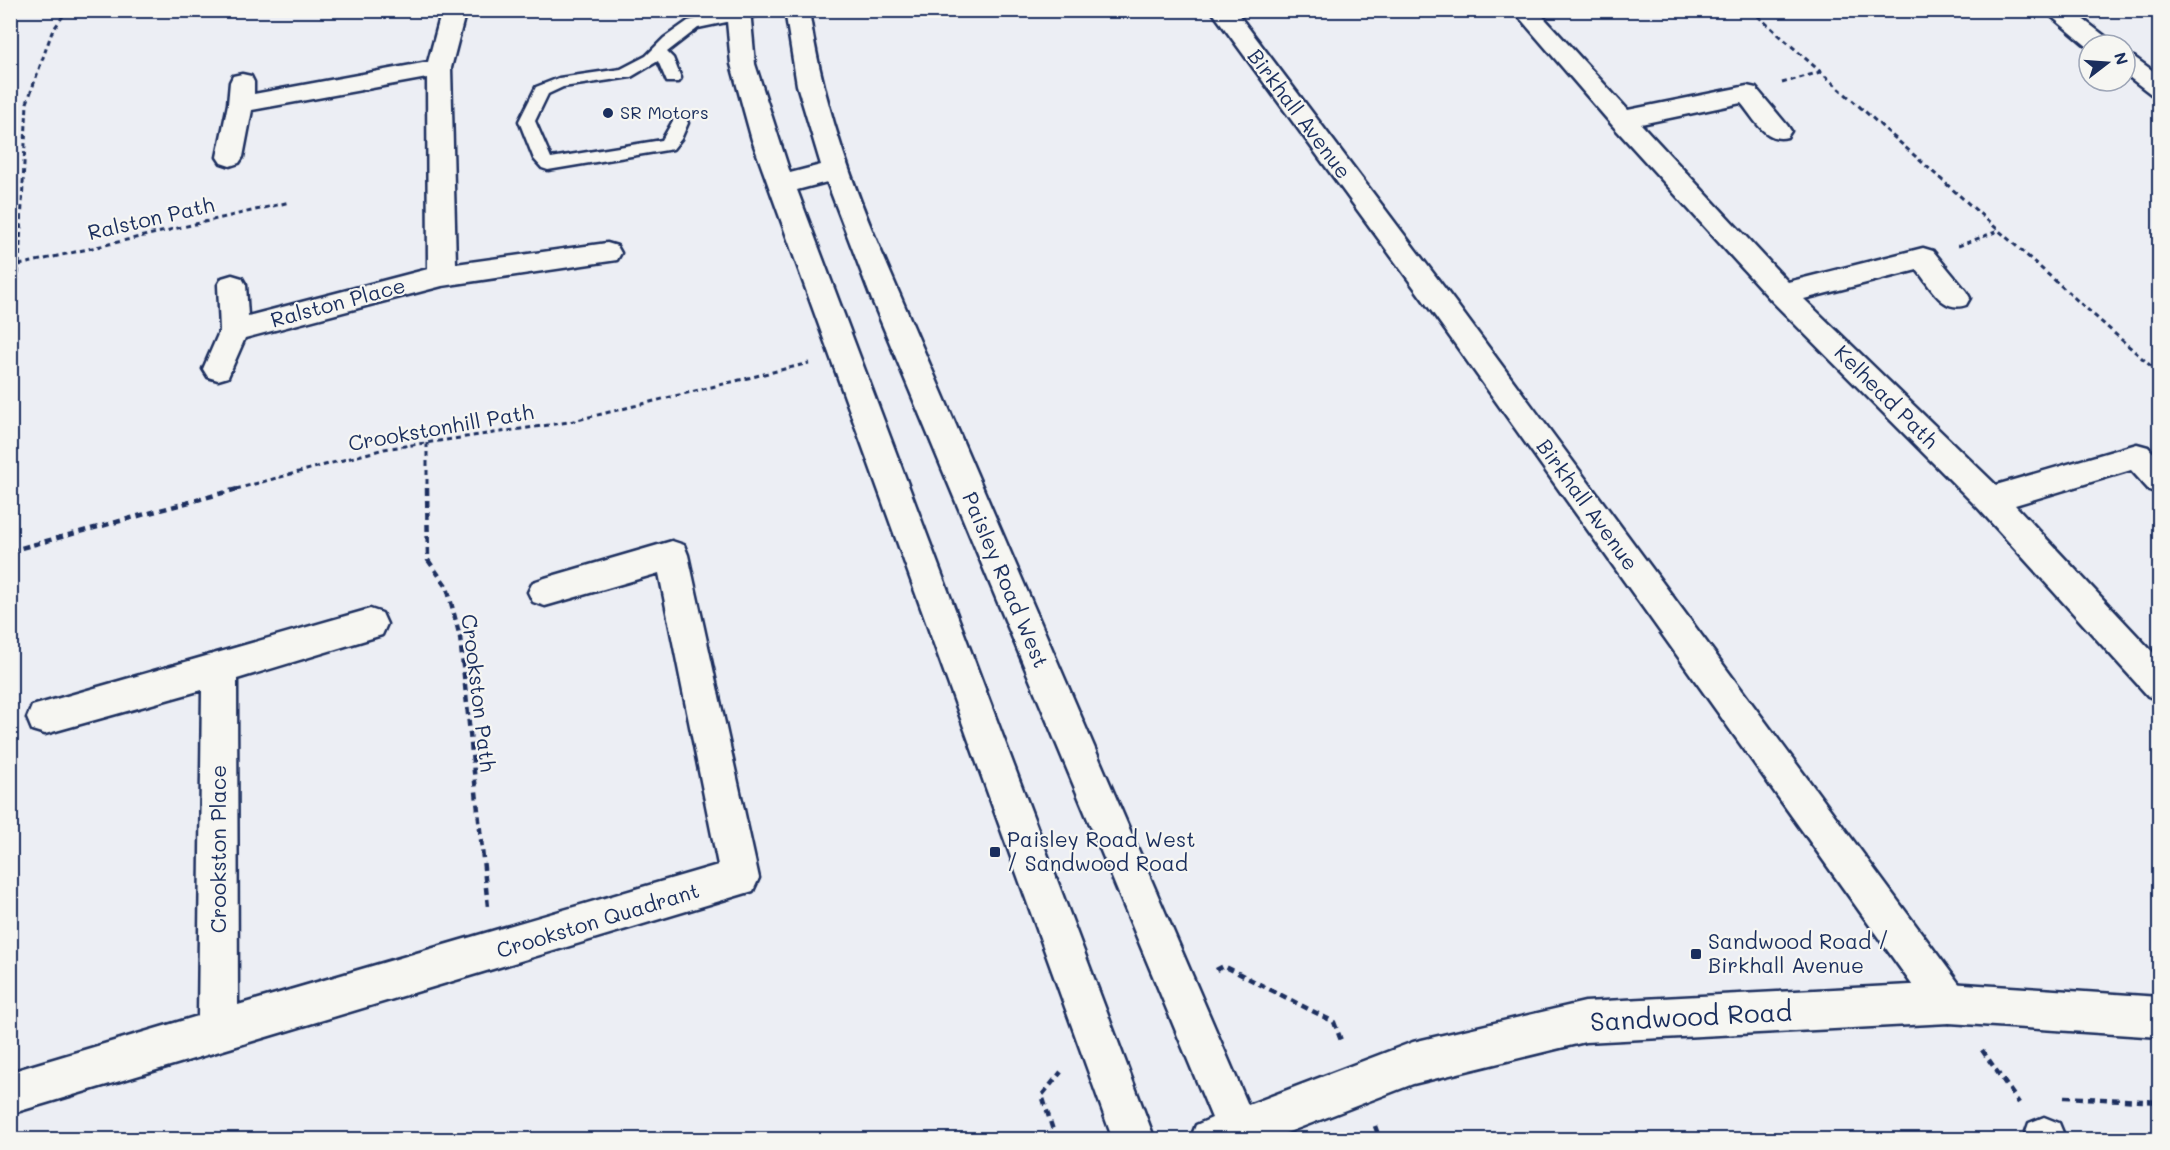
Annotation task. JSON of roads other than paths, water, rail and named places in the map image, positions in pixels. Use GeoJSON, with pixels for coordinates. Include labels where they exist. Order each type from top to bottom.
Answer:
{"type":"FeatureCollection","features":[{"type":"Feature","properties":{"kind":"street"},"geometry":{"type":"LineString","coordinates":[[442,276],[439,68],[454,10]]}},
{"type":"Feature","properties":{"kind":"street","name":"Paisley Road West"},"geometry":{"type":"LineString","coordinates":[[797,10],[801,51],[812,99],[891,311],[1178,986],[1230,1136]]}},
{"type":"Feature","properties":{"kind":"street","name":"Birkhall Avenue"},"geometry":{"type":"LineString","coordinates":[[1221,10],[1445,309],[1949,1003]]}},
{"type":"Feature","properties":{"kind":"street","name":"Kelhead Path"},"geometry":{"type":"LineString","coordinates":[[1524,10],[1782,294],[1990,500],[2160,685]]}},
{"type":"Feature","properties":{"kind":"street"},"geometry":{"type":"LineString","coordinates":[[2055,10],[2086,33]]}},
{"type":"Feature","properties":{"kind":"street"},"geometry":{"type":"LineString","coordinates":[[743,15],[743,64],[751,97],[1134,1140]]}},
{"type":"Feature","properties":{"kind":"street"},"geometry":{"type":"LineString","coordinates":[[230,157],[242,92],[439,68]]}},
{"type":"Feature","properties":{"kind":"street"},"geometry":{"type":"LineString","coordinates":[[2137,71],[2160,88]]}},
{"type":"Feature","properties":{"kind":"street"},"geometry":{"type":"LineString","coordinates":[[1622,120],[1747,94],[1778,131]]}},
{"type":"Feature","properties":{"kind":"street"},"geometry":{"type":"LineString","coordinates":[[783,184],[837,170]]}},
{"type":"Feature","properties":{"kind":"street","name":"Ralston Place"},"geometry":{"type":"LineString","coordinates":[[234,330],[442,276],[607,253]]}},
{"type":"Feature","properties":{"kind":"street"},"geometry":{"type":"LineString","coordinates":[[1782,294],[1923,258],[1956,298]]}},
{"type":"Feature","properties":{"kind":"street"},"geometry":{"type":"LineString","coordinates":[[218,369],[234,330],[232,285]]}},
{"type":"Feature","properties":{"kind":"street"},"geometry":{"type":"LineString","coordinates":[[1990,500],[2137,456],[2160,481]]}},
{"type":"Feature","properties":{"kind":"street","name":"Crookston Quadrant"},"geometry":{"type":"LineString","coordinates":[[10,1093],[218,1029],[493,952],[740,878],[672,555],[545,592]]}},
{"type":"Feature","properties":{"kind":"street"},"geometry":{"type":"LineString","coordinates":[[45,718],[370,624]]}},
{"type":"Feature","properties":{"kind":"street","name":"Crookston Place"},"geometry":{"type":"LineString","coordinates":[[218,1029],[220,669]]}},
{"type":"Feature","properties":{"kind":"street","name":"Sandwood Road"},"geometry":{"type":"LineString","coordinates":[[1230,1136],[1358,1083],[1413,1063],[1585,1022],[1949,1003],[2160,1017]]}},
{"type":"Feature","properties":{"kind":"lane"},"geometry":{"type":"LineString","coordinates":[[680,123],[673,139],[667,145],[548,164],[542,159],[527,121],[542,91],[559,82],[625,73],[651,59],[693,24],[743,15]]}},
{"type":"Feature","properties":{"kind":"lane"},"geometry":{"type":"LineString","coordinates":[[658,53],[665,58],[673,78]]}},
{"type":"Feature","properties":{"kind":"place","name":"SR Motors"},"geometry":{"type":"Point","coordinates":[608,113]}},
{"type":"Feature","properties":{"kind":"place","name":"Paisley Road West / Sandwood Road"},"geometry":{"type":"Point","coordinates":[995,852]}},
{"type":"Feature","properties":{"kind":"place","name":"Sandwood Road / Birkhall Avenue"},"geometry":{"type":"Point","coordinates":[1696,954]}}]}
